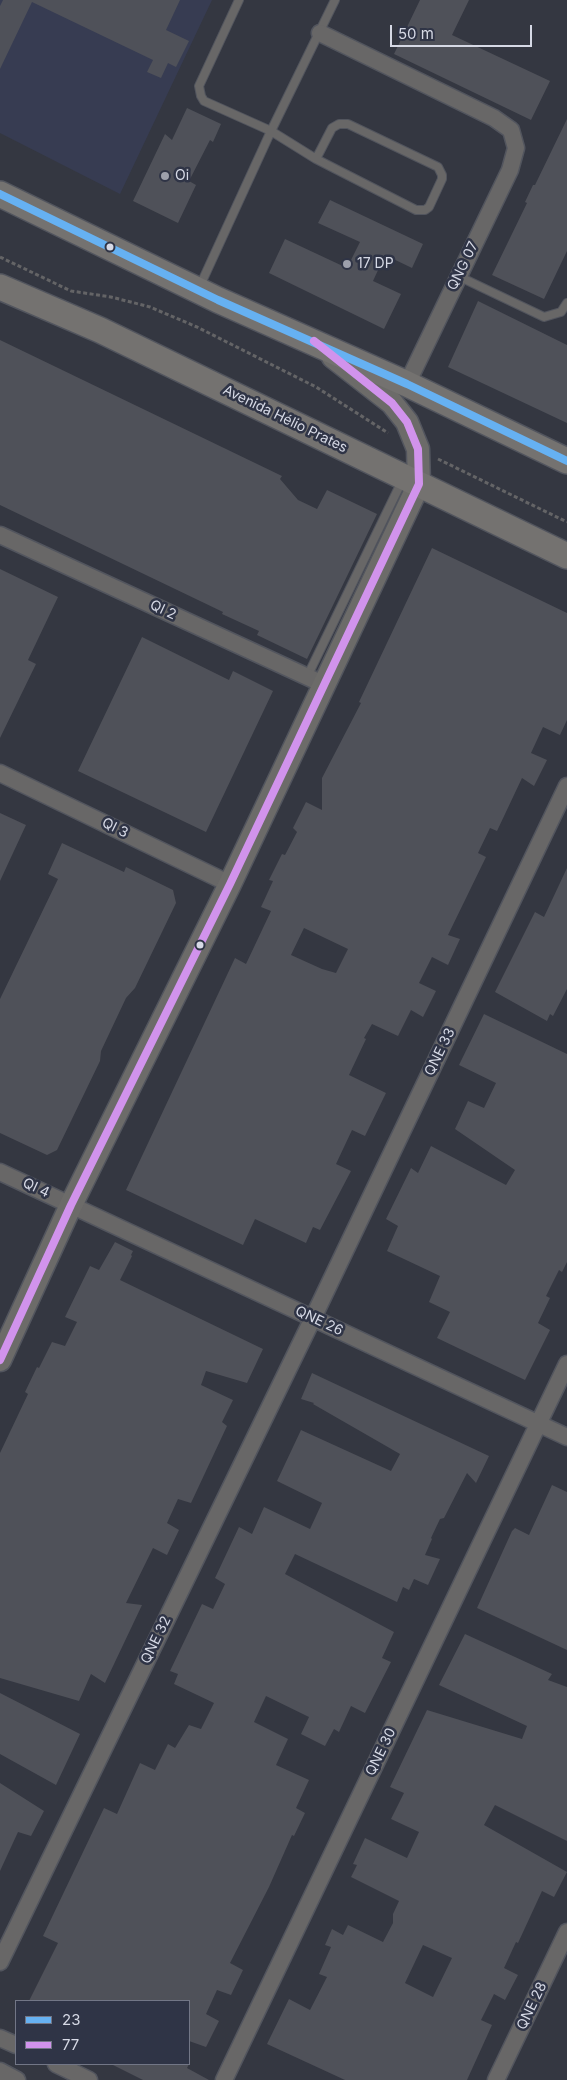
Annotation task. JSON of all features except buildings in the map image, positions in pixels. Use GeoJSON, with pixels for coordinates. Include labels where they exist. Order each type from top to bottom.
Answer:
{"type":"FeatureCollection","features":[{"type":"Feature","properties":{"kind":"main road"},"geometry":{"type":"LineString","coordinates":[[0,194],[198,290],[407,384],[567,461]]}},
{"type":"Feature","properties":{"kind":"main road","name":"Avenida Hélio Prates"},"geometry":{"type":"LineString","coordinates":[[0,287],[100,330],[567,556]]}},
{"type":"Feature","properties":{"kind":"main road"},"geometry":{"type":"LineString","coordinates":[[0,1360],[71,1205],[230,884],[316,681],[411,480],[418,449],[407,422],[392,403],[314,341]]}},
{"type":"Feature","properties":{"kind":"street","name":"QNG 07"},"geometry":{"type":"LineString","coordinates":[[320,33],[494,118],[511,130],[516,148],[510,170],[407,384]]}},
{"type":"Feature","properties":{"kind":"street","name":"QI 2"},"geometry":{"type":"LineString","coordinates":[[0,535],[316,681]]}},
{"type":"Feature","properties":{"kind":"street","name":"QI 3"},"geometry":{"type":"LineString","coordinates":[[0,773],[230,884]]}},
{"type":"Feature","properties":{"kind":"street","name":"QNE 33"},"geometry":{"type":"LineString","coordinates":[[313,1318],[567,786]]}},
{"type":"Feature","properties":{"kind":"street","name":"QI 4"},"geometry":{"type":"LineString","coordinates":[[0,1172],[71,1205]]}},
{"type":"Feature","properties":{"kind":"street","name":"QNE 26"},"geometry":{"type":"LineString","coordinates":[[71,1205],[567,1437]]}},
{"type":"Feature","properties":{"kind":"street","name":"QNE 32"},"geometry":{"type":"LineString","coordinates":[[0,1962],[313,1318]]}},
{"type":"Feature","properties":{"kind":"street","name":"QNE 30"},"geometry":{"type":"LineString","coordinates":[[224,2080],[567,1364]]}},
{"type":"Feature","properties":{"kind":"street","name":"QNE 28"},"geometry":{"type":"LineString","coordinates":[[496,2080],[567,1932]]}},
{"type":"Feature","properties":{"kind":"street"},"geometry":{"type":"LineString","coordinates":[[0,2038],[15,2045]]}},
{"type":"Feature","properties":{"kind":"street"},"geometry":{"type":"LineString","coordinates":[[58,2065],[89,2080]]}},
{"type":"Feature","properties":{"kind":"street"},"geometry":{"type":"LineString","coordinates":[[0,2071],[17,2080]]}},
{"type":"Feature","properties":{"kind":"lane"},"geometry":{"type":"LineString","coordinates":[[239,0],[201,82],[199,90],[204,101],[271,131],[316,159],[416,210],[425,210],[429,207],[442,179],[438,167],[348,124],[339,124],[332,128],[316,159]]}},
{"type":"Feature","properties":{"kind":"lane"},"geometry":{"type":"LineString","coordinates":[[198,290],[271,131],[335,0]]}},
{"type":"Feature","properties":{"kind":"lane"},"geometry":{"type":"LineString","coordinates":[[458,276],[544,317],[561,312],[567,304]]}},
{"type":"Feature","properties":{"kind":"path"},"geometry":{"type":"LineString","coordinates":[[0,257],[71,291],[111,297],[150,307],[196,327],[316,386],[377,427],[418,449],[567,522]]}},
{"type":"Feature","properties":{"kind":"shaded area"},"geometry":{"type":"Polygon","coordinates":[[[0,0],[212,0],[120,194],[0,133],[0,0]]]}},
{"type":"Feature","properties":{"kind":"transit line","name":"23"},"geometry":{"type":"LineString","coordinates":[[0,194],[218,300],[407,384],[567,461]]}},
{"type":"Feature","properties":{"kind":"transit line","name":"77"},"geometry":{"type":"LineString","coordinates":[[0,1360],[71,1205],[230,884],[419,484],[418,449],[407,422],[392,403],[314,341]]}},
{"type":"Feature","properties":{"kind":"place","name":"Oi"},"geometry":{"type":"Point","coordinates":[165,176]}},
{"type":"Feature","properties":{"kind":"place","name":"17 DP"},"geometry":{"type":"Point","coordinates":[347,264]}}]}
